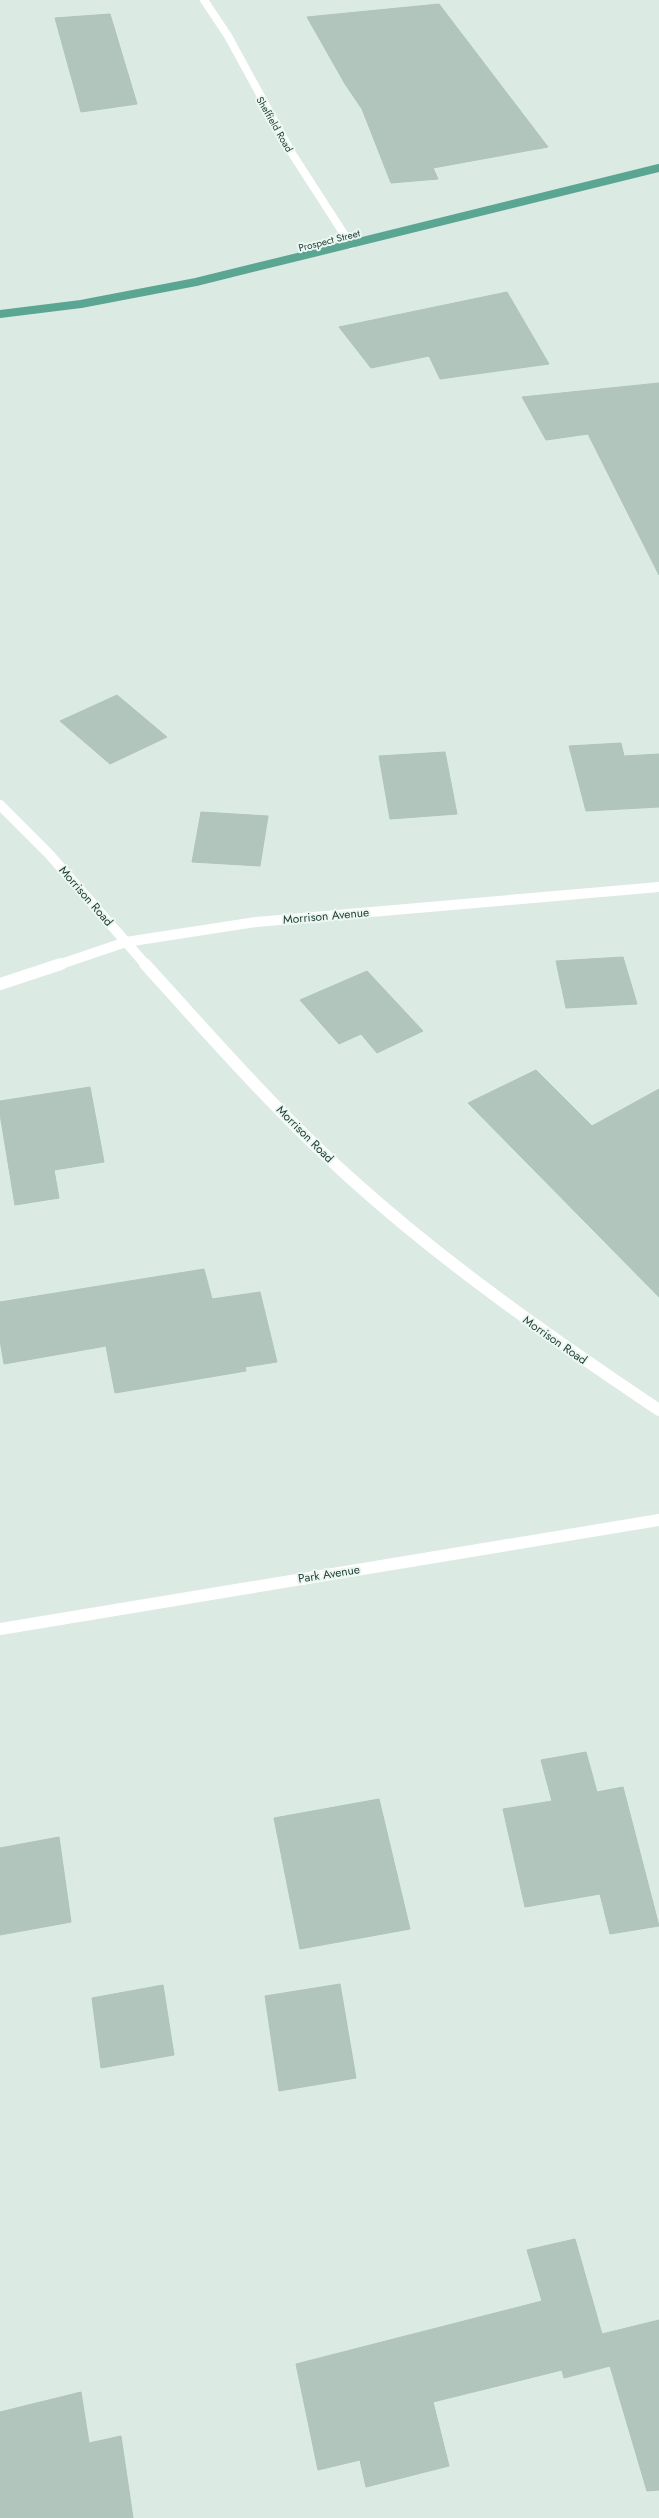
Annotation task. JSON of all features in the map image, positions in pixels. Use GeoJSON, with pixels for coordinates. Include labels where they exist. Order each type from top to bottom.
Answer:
{"type":"FeatureCollection","features":[{"type":"Feature","properties":{"kind":"main road","name":"Prospect Street"},"geometry":{"type":"LineString","coordinates":[[0,314],[135,295],[351,245],[659,168]]}},
{"type":"Feature","properties":{"kind":"street","name":"Sheffield Road"},"geometry":{"type":"LineString","coordinates":[[204,0],[216,16],[262,102],[310,183],[351,245]]}},
{"type":"Feature","properties":{"kind":"street","name":"Morrison Road"},"geometry":{"type":"LineString","coordinates":[[0,805],[36,839],[218,1044],[304,1134],[370,1195],[447,1261],[496,1298],[659,1410]]}},
{"type":"Feature","properties":{"kind":"street","name":"Morrison Avenue"},"geometry":{"type":"LineString","coordinates":[[0,984],[126,942],[256,922],[659,886]]}},
{"type":"Feature","properties":{"kind":"street","name":"Park Avenue"},"geometry":{"type":"LineString","coordinates":[[0,1629],[659,1520]]}},
{"type":"Feature","properties":{"kind":"building"},"geometry":{"type":"Polygon","coordinates":[[[439,4],[548,147],[433,168],[438,179],[391,183],[362,109],[345,84],[307,17],[439,4]]]}},
{"type":"Feature","properties":{"kind":"building"},"geometry":{"type":"Polygon","coordinates":[[[110,14],[137,104],[81,112],[55,18],[110,14]]]}},
{"type":"Feature","properties":{"kind":"building"},"geometry":{"type":"Polygon","coordinates":[[[507,292],[549,364],[440,379],[429,356],[371,368],[339,327],[507,292]]]}},
{"type":"Feature","properties":{"kind":"building"},"geometry":{"type":"Polygon","coordinates":[[[659,383],[659,575],[588,434],[546,440],[522,397],[659,383]]]}},
{"type":"Feature","properties":{"kind":"building"},"geometry":{"type":"Polygon","coordinates":[[[117,695],[167,737],[110,764],[60,721],[117,695]]]}},
{"type":"Feature","properties":{"kind":"building"},"geometry":{"type":"Polygon","coordinates":[[[621,743],[624,756],[659,754],[659,807],[586,811],[569,746],[621,743]]]}},
{"type":"Feature","properties":{"kind":"building"},"geometry":{"type":"Polygon","coordinates":[[[445,752],[457,814],[390,819],[379,756],[445,752]]]}},
{"type":"Feature","properties":{"kind":"building"},"geometry":{"type":"Polygon","coordinates":[[[201,812],[268,816],[260,866],[192,862],[201,812]]]}},
{"type":"Feature","properties":{"kind":"building"},"geometry":{"type":"Polygon","coordinates":[[[623,957],[637,1004],[566,1008],[556,961],[623,957]]]}},
{"type":"Feature","properties":{"kind":"building"},"geometry":{"type":"Polygon","coordinates":[[[367,971],[423,1031],[377,1053],[361,1034],[339,1044],[300,1000],[367,971]]]}},
{"type":"Feature","properties":{"kind":"building"},"geometry":{"type":"Polygon","coordinates":[[[536,1070],[592,1126],[659,1089],[659,1297],[468,1103],[536,1070]]]}},
{"type":"Feature","properties":{"kind":"building"},"geometry":{"type":"Polygon","coordinates":[[[90,1087],[104,1162],[54,1170],[59,1198],[15,1205],[0,1114],[0,1101],[90,1087]]]}},
{"type":"Feature","properties":{"kind":"building"},"geometry":{"type":"Polygon","coordinates":[[[204,1269],[212,1299],[260,1292],[277,1362],[245,1367],[246,1371],[115,1393],[106,1346],[4,1364],[0,1340],[0,1302],[204,1269]]]}},
{"type":"Feature","properties":{"kind":"building"},"geometry":{"type":"Polygon","coordinates":[[[586,1752],[597,1792],[623,1787],[659,1926],[610,1934],[600,1894],[525,1907],[503,1809],[552,1801],[541,1760],[586,1752]]]}},
{"type":"Feature","properties":{"kind":"building"},"geometry":{"type":"Polygon","coordinates":[[[379,1799],[410,1929],[300,1949],[274,1818],[379,1799]]]}},
{"type":"Feature","properties":{"kind":"building"},"geometry":{"type":"Polygon","coordinates":[[[59,1837],[71,1922],[0,1935],[0,1848],[59,1837]]]}},
{"type":"Feature","properties":{"kind":"building"},"geometry":{"type":"Polygon","coordinates":[[[340,1984],[356,2078],[279,2091],[265,1996],[340,1984]]]}},
{"type":"Feature","properties":{"kind":"building"},"geometry":{"type":"Polygon","coordinates":[[[163,1985],[174,2055],[101,2068],[92,1998],[163,1985]]]}},
{"type":"Feature","properties":{"kind":"building"},"geometry":{"type":"Polygon","coordinates":[[[575,2239],[602,2334],[659,2320],[659,2490],[647,2491],[610,2366],[564,2378],[562,2370],[433,2402],[449,2466],[366,2487],[360,2460],[318,2470],[296,2364],[542,2301],[527,2250],[575,2239]]]}},
{"type":"Feature","properties":{"kind":"building"},"geometry":{"type":"Polygon","coordinates":[[[81,2392],[89,2443],[121,2436],[133,2518],[0,2518],[0,2412],[81,2392]]]}}]}
